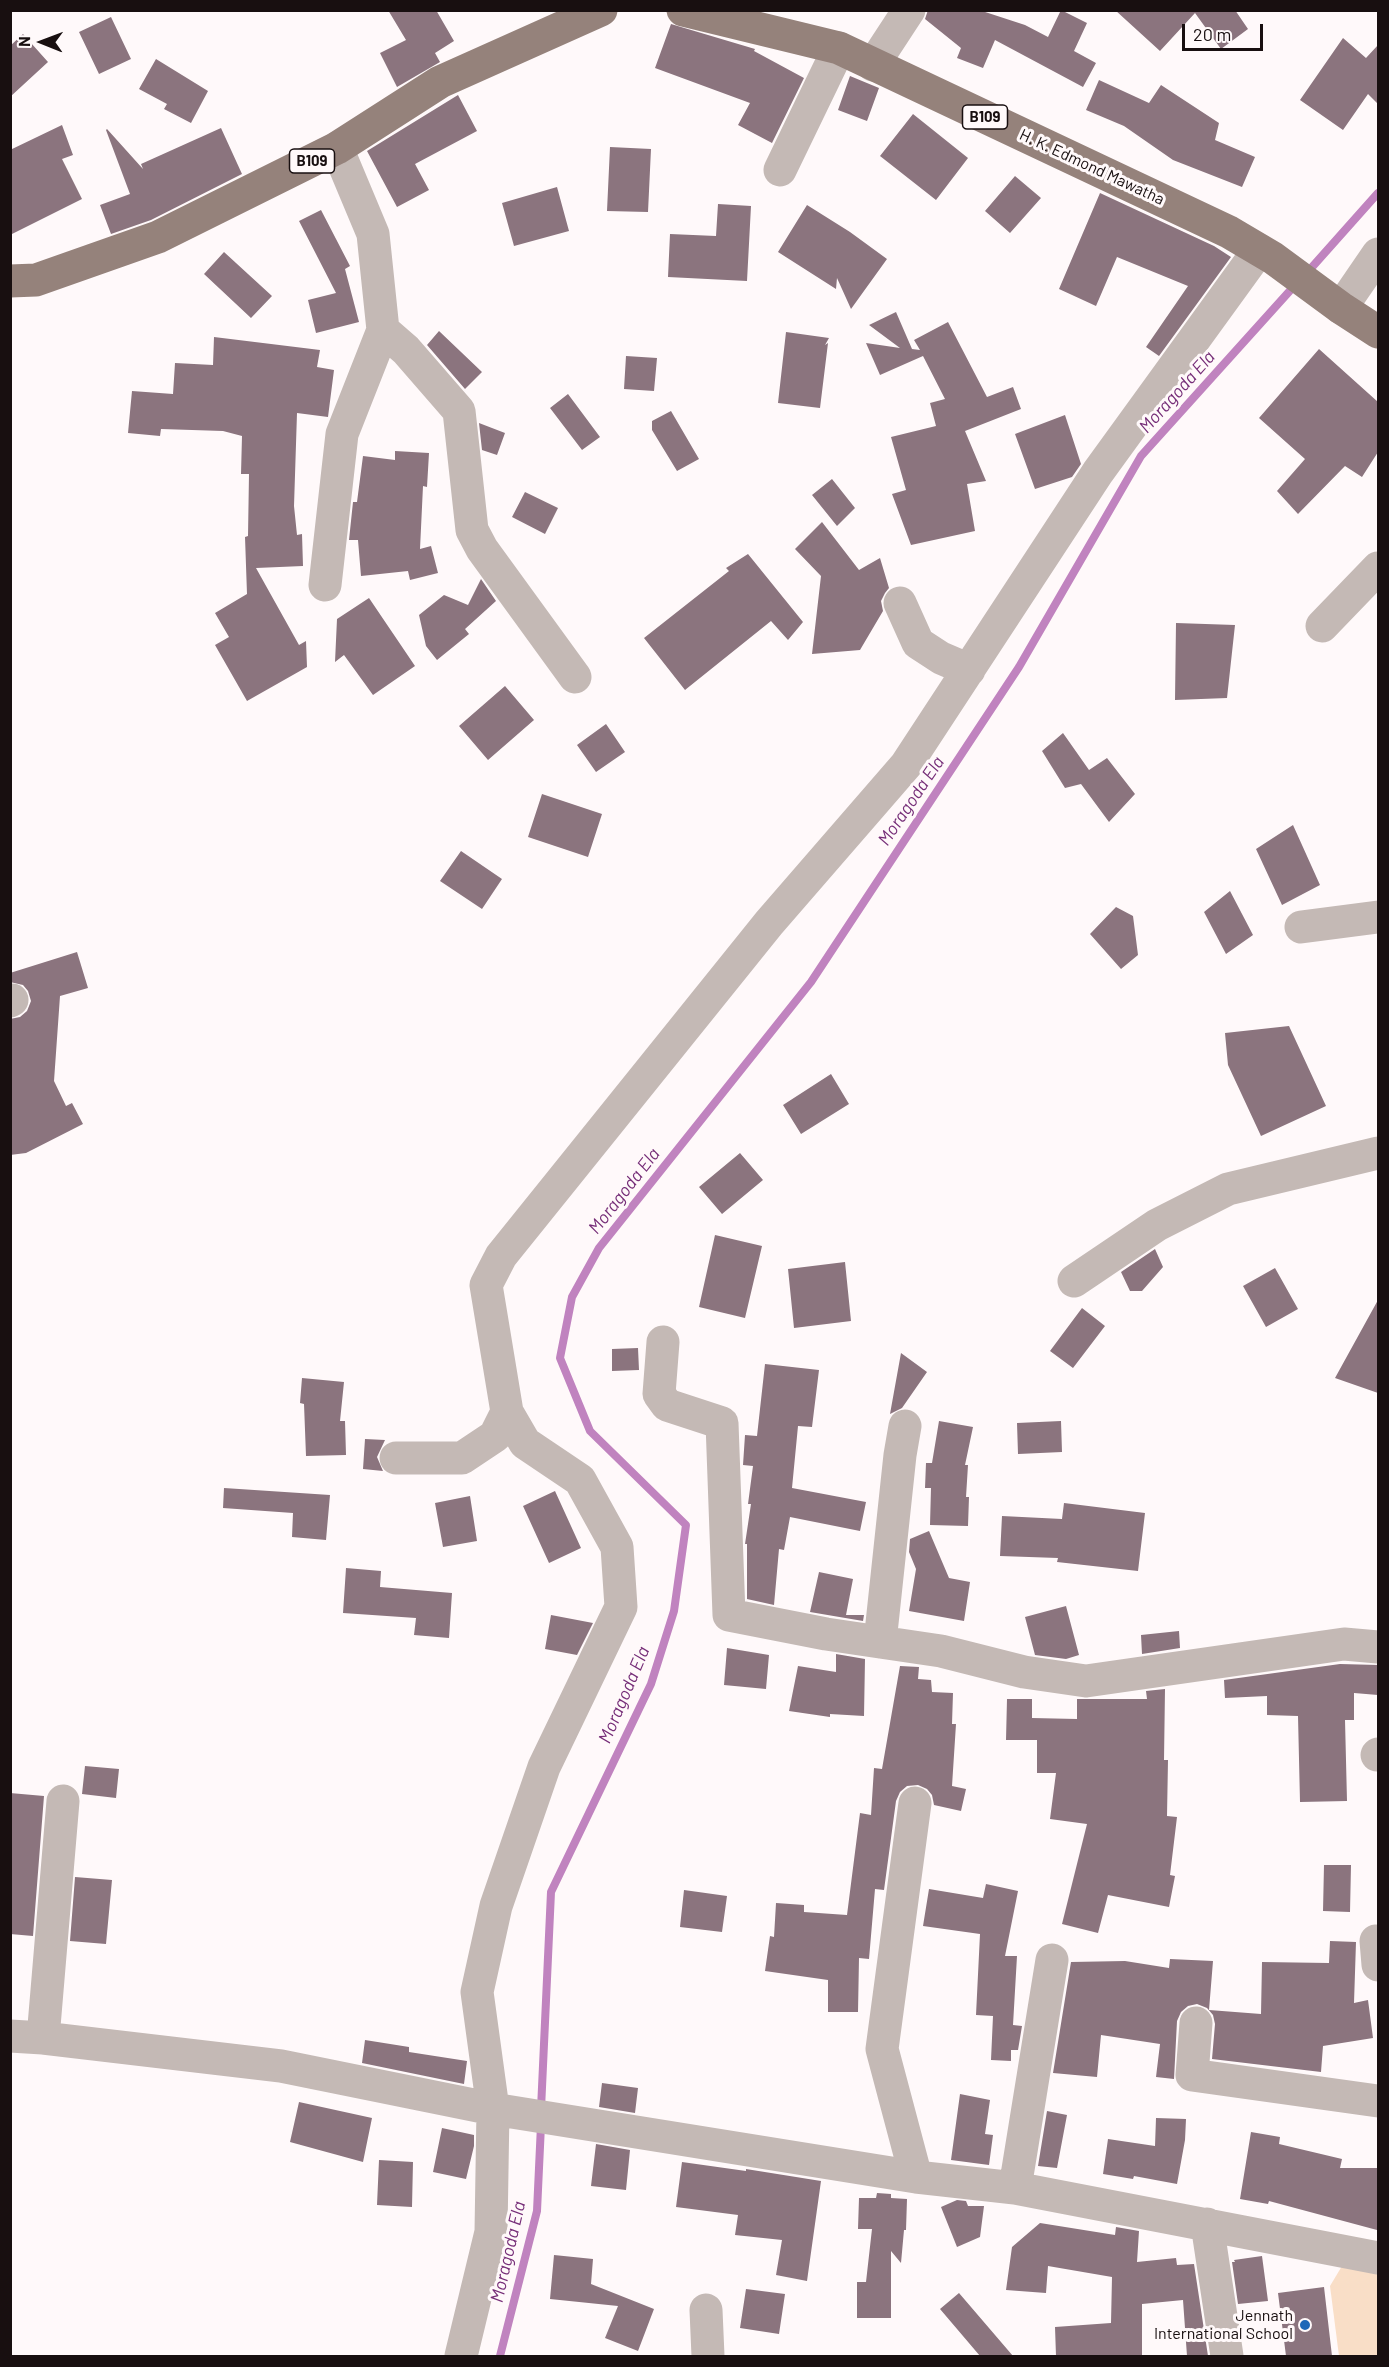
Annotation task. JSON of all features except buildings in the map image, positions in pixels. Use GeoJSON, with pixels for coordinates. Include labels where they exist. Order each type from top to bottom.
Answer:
{"type":"FeatureCollection","features":[{"type":"Feature","properties":{"kind":"main road","name":"B109"},"geometry":{"type":"LineString","coordinates":[[10,281],[36,280],[158,237],[337,148],[440,82],[601,10]]}},
{"type":"Feature","properties":{"kind":"main road","name":"H. K. Edmond Mawatha"},"geometry":{"type":"LineString","coordinates":[[683,10],[839,48],[1229,232],[1266,254],[1378,332]]}},
{"type":"Feature","properties":{"kind":"street"},"geometry":{"type":"LineString","coordinates":[[873,65],[909,10]]}},
{"type":"Feature","properties":{"kind":"street"},"geometry":{"type":"LineString","coordinates":[[780,170],[839,48]]}},
{"type":"Feature","properties":{"kind":"street"},"geometry":{"type":"LineString","coordinates":[[325,585],[342,434],[383,330],[373,234],[337,148]]}},
{"type":"Feature","properties":{"kind":"street"},"geometry":{"type":"LineString","coordinates":[[461,2356],[490,2232],[493,2109],[477,1992],[496,1905],[544,1767],[621,1607],[617,1548],[580,1480],[525,1443],[507,1412],[486,1285],[501,1256],[768,923],[906,765],[1098,472],[1266,254]]}},
{"type":"Feature","properties":{"kind":"street"},"geometry":{"type":"LineString","coordinates":[[1334,302],[1378,254]]}},
{"type":"Feature","properties":{"kind":"street"},"geometry":{"type":"LineString","coordinates":[[383,330],[406,350],[459,411],[472,530],[482,549],[575,677]]}},
{"type":"Feature","properties":{"kind":"street"},"geometry":{"type":"LineString","coordinates":[[1322,626],[1378,568]]}},
{"type":"Feature","properties":{"kind":"street"},"geometry":{"type":"LineString","coordinates":[[900,603],[918,643],[941,658],[969,670]]}},
{"type":"Feature","properties":{"kind":"street"},"geometry":{"type":"LineString","coordinates":[[1301,927],[1378,917]]}},
{"type":"Feature","properties":{"kind":"street"},"geometry":{"type":"LineString","coordinates":[[1074,1281],[1157,1225],[1228,1190],[1378,1153]]}},
{"type":"Feature","properties":{"kind":"street"},"geometry":{"type":"LineString","coordinates":[[663,1342],[659,1394],[667,1405],[722,1423],[729,1615],[826,1634],[941,1651],[1024,1672],[1086,1681],[1344,1644],[1378,1647]]}},
{"type":"Feature","properties":{"kind":"street"},"geometry":{"type":"LineString","coordinates":[[396,1458],[462,1458],[495,1436],[507,1412]]}},
{"type":"Feature","properties":{"kind":"street"},"geometry":{"type":"LineString","coordinates":[[880,1642],[905,1426]]}},
{"type":"Feature","properties":{"kind":"street"},"geometry":{"type":"LineString","coordinates":[[43,2038],[63,1801]]}},
{"type":"Feature","properties":{"kind":"street"},"geometry":{"type":"LineString","coordinates":[[915,1803],[882,2049],[916,2177]]}},
{"type":"Feature","properties":{"kind":"street"},"geometry":{"type":"LineString","coordinates":[[1015,2188],[1052,1960]]}},
{"type":"Feature","properties":{"kind":"street"},"geometry":{"type":"LineString","coordinates":[[1196,2023],[1192,2075],[1378,2101]]}},
{"type":"Feature","properties":{"kind":"street"},"geometry":{"type":"LineString","coordinates":[[10,2036],[281,2066],[493,2109],[916,2177],[1015,2188],[1378,2258]]}},
{"type":"Feature","properties":{"kind":"street"},"geometry":{"type":"LineString","coordinates":[[1208,2224],[1227,2356]]}},
{"type":"Feature","properties":{"kind":"street"},"geometry":{"type":"LineString","coordinates":[[706,2310],[708,2356]]}},
{"type":"Feature","properties":{"kind":"shaded area"},"geometry":{"type":"Polygon","coordinates":[[[1348,2256],[1378,2262],[1378,2356],[1339,2356],[1330,2286],[1348,2256]]]}},
{"type":"Feature","properties":{"kind":"waterway","name":"Moragoda Ela"},"geometry":{"type":"LineString","coordinates":[[1305,275],[1378,193]]}},
{"type":"Feature","properties":{"kind":"waterway","name":"Moragoda Ela"},"geometry":{"type":"LineString","coordinates":[[541,2109],[551,1892],[651,1684],[674,1611],[686,1525],[590,1431],[560,1358],[572,1297],[599,1248],[811,982],[1019,667],[1141,456],[1296,284]]}},
{"type":"Feature","properties":{"kind":"waterway","name":"Moragoda Ela"},"geometry":{"type":"LineString","coordinates":[[500,2356],[537,2211],[541,2125]]}},
{"type":"Feature","properties":{"kind":"place","name":"Jennath International School"},"geometry":{"type":"Point","coordinates":[1305,2325]}}]}
